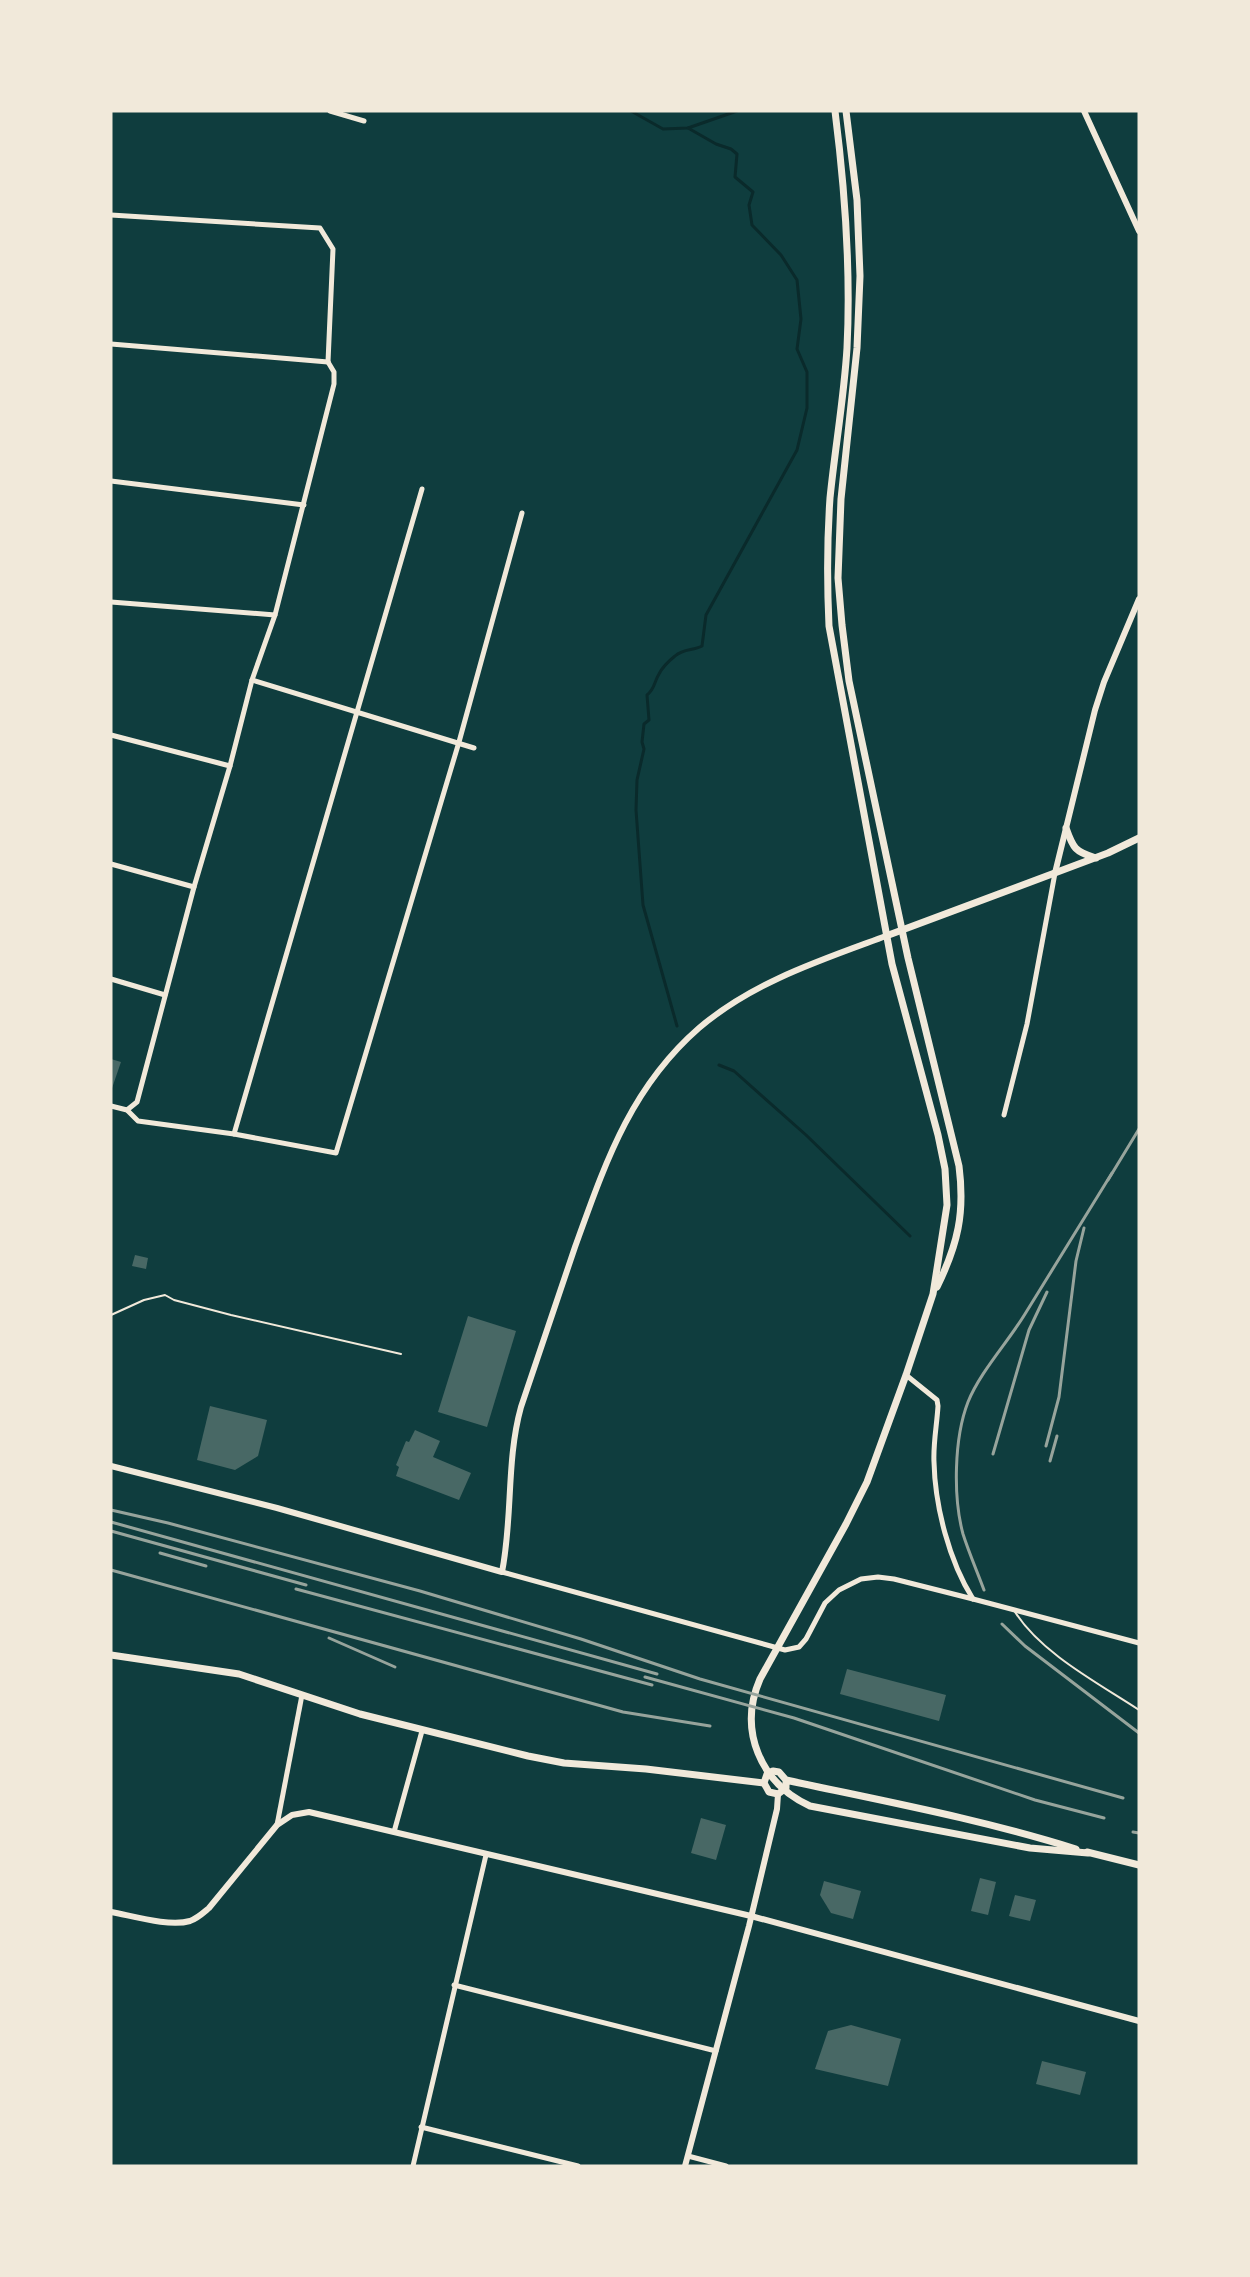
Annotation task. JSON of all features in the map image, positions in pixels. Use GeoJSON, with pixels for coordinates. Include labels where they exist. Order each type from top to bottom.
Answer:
{"type":"FeatureCollection","features":[{"type":"Feature","properties":{"kind":"main road"},"geometry":{"type":"LineString","coordinates":[[835,111],[845,200],[849,277],[846,350],[830,500],[827,579],[829,626],[886,936],[945,1169],[946,1224],[933,1294],[867,1482],[760,1679],[752,1708],[752,1731],[759,1758],[775,1782],[802,1802],[826,1810],[1030,1848],[1088,1853]]}},
{"type":"Feature","properties":{"kind":"main road"},"geometry":{"type":"LineString","coordinates":[[846,111],[857,200],[860,276],[857,348],[841,499],[838,578],[849,681],[902,930],[955,1145],[961,1182],[962,1199],[957,1237],[949,1263],[933,1294]]}},
{"type":"Feature","properties":{"kind":"main road"},"geometry":{"type":"LineString","coordinates":[[1066,828],[1071,844],[1076,850],[1096,858]]}},
{"type":"Feature","properties":{"kind":"main road"},"geometry":{"type":"LineString","coordinates":[[886,936],[1096,858],[1139,838]]}},
{"type":"Feature","properties":{"kind":"main road"},"geometry":{"type":"LineString","coordinates":[[111,1655],[238,1674],[360,1714],[516,1754],[564,1763],[646,1769],[764,1783]]}},
{"type":"Feature","properties":{"kind":"main road"},"geometry":{"type":"LineString","coordinates":[[773,1771],[782,1773],[786,1780],[786,1788],[778,1794],[769,1792],[764,1783],[767,1774],[773,1771]]}},
{"type":"Feature","properties":{"kind":"main road"},"geometry":{"type":"LineString","coordinates":[[786,1780],[999,1827],[1139,1865]]}},
{"type":"Feature","properties":{"kind":"street"},"geometry":{"type":"LineString","coordinates":[[330,111],[364,121]]}},
{"type":"Feature","properties":{"kind":"street"},"geometry":{"type":"LineString","coordinates":[[1084,111],[1139,231]]}},
{"type":"Feature","properties":{"kind":"street"},"geometry":{"type":"LineString","coordinates":[[111,215],[320,228],[333,249],[328,362],[334,372],[334,384],[274,615],[252,680],[137,1102],[127,1110]]}},
{"type":"Feature","properties":{"kind":"street"},"geometry":{"type":"LineString","coordinates":[[111,344],[328,362]]}},
{"type":"Feature","properties":{"kind":"street"},"geometry":{"type":"LineString","coordinates":[[111,481],[304,505]]}},
{"type":"Feature","properties":{"kind":"street"},"geometry":{"type":"LineString","coordinates":[[234,1134],[422,489]]}},
{"type":"Feature","properties":{"kind":"street"},"geometry":{"type":"LineString","coordinates":[[111,1106],[127,1110],[138,1120],[234,1134],[336,1153],[459,742],[522,513]]}},
{"type":"Feature","properties":{"kind":"street"},"geometry":{"type":"LineString","coordinates":[[1004,1115],[1027,1024],[1055,873],[1104,682],[1139,599]]}},
{"type":"Feature","properties":{"kind":"street"},"geometry":{"type":"LineString","coordinates":[[111,602],[274,615]]}},
{"type":"Feature","properties":{"kind":"street"},"geometry":{"type":"LineString","coordinates":[[252,680],[474,748]]}},
{"type":"Feature","properties":{"kind":"street"},"geometry":{"type":"LineString","coordinates":[[111,735],[230,766]]}},
{"type":"Feature","properties":{"kind":"street"},"geometry":{"type":"LineString","coordinates":[[111,864],[194,887]]}},
{"type":"Feature","properties":{"kind":"street"},"geometry":{"type":"LineString","coordinates":[[502,1572],[506,1553],[513,1440],[521,1407],[602,1170],[635,1103],[645,1087],[677,1050],[699,1029],[742,998],[791,972],[886,936]]}},
{"type":"Feature","properties":{"kind":"street"},"geometry":{"type":"LineString","coordinates":[[111,980],[165,994]]}},
{"type":"Feature","properties":{"kind":"street"},"geometry":{"type":"LineString","coordinates":[[906,1375],[937,1400],[933,1459],[935,1487],[948,1544],[973,1599]]}},
{"type":"Feature","properties":{"kind":"street"},"geometry":{"type":"LineString","coordinates":[[111,1466],[277,1508],[777,1649],[792,1650],[799,1647],[806,1639],[825,1603],[839,1590],[861,1579],[878,1577],[1013,1609],[1139,1643]]}},
{"type":"Feature","properties":{"kind":"street"},"geometry":{"type":"LineString","coordinates":[[277,1825],[302,1695]]}},
{"type":"Feature","properties":{"kind":"street"},"geometry":{"type":"LineString","coordinates":[[394,1832],[422,1731]]}},
{"type":"Feature","properties":{"kind":"street"},"geometry":{"type":"LineString","coordinates":[[686,2166],[751,1916],[777,1809],[778,1794]]}},
{"type":"Feature","properties":{"kind":"street"},"geometry":{"type":"LineString","coordinates":[[111,1912],[172,1923],[187,1922],[198,1918],[209,1908],[277,1825],[292,1815],[309,1812],[751,1916],[1139,2021]]}},
{"type":"Feature","properties":{"kind":"street"},"geometry":{"type":"LineString","coordinates":[[413,2166],[486,1855]]}},
{"type":"Feature","properties":{"kind":"street"},"geometry":{"type":"LineString","coordinates":[[454,1985],[716,2051]]}},
{"type":"Feature","properties":{"kind":"street"},"geometry":{"type":"LineString","coordinates":[[421,2127],[578,2166]]}},
{"type":"Feature","properties":{"kind":"street"},"geometry":{"type":"LineString","coordinates":[[688,2156],[726,2166]]}},
{"type":"Feature","properties":{"kind":"lane"},"geometry":{"type":"LineString","coordinates":[[111,1315],[144,1300],[165,1295],[174,1300],[231,1315],[401,1354]]}},
{"type":"Feature","properties":{"kind":"lane"},"geometry":{"type":"LineString","coordinates":[[1013,1609],[1021,1621],[1050,1649],[1139,1710]]}},
{"type":"Feature","properties":{"kind":"building"},"geometry":{"type":"Polygon","coordinates":[[[111,1059],[121,1062],[111,1091],[111,1059]]]}},
{"type":"Feature","properties":{"kind":"building"},"geometry":{"type":"Polygon","coordinates":[[[135,1255],[148,1258],[146,1269],[132,1266],[135,1255]]]}},
{"type":"Feature","properties":{"kind":"building"},"geometry":{"type":"Polygon","coordinates":[[[468,1316],[516,1331],[487,1427],[438,1412],[468,1316]]]}},
{"type":"Feature","properties":{"kind":"building"},"geometry":{"type":"Polygon","coordinates":[[[210,1406],[267,1420],[258,1456],[235,1470],[197,1460],[210,1406]]]}},
{"type":"Feature","properties":{"kind":"building"},"geometry":{"type":"Polygon","coordinates":[[[415,1430],[440,1441],[433,1457],[471,1473],[459,1500],[396,1476],[399,1467],[396,1465],[406,1441],[409,1442],[415,1430]]]}},
{"type":"Feature","properties":{"kind":"building"},"geometry":{"type":"Polygon","coordinates":[[[847,1669],[946,1695],[939,1721],[840,1694],[847,1669]]]}},
{"type":"Feature","properties":{"kind":"building"},"geometry":{"type":"Polygon","coordinates":[[[701,1818],[726,1825],[716,1860],[691,1853],[701,1818]]]}},
{"type":"Feature","properties":{"kind":"building"},"geometry":{"type":"Polygon","coordinates":[[[980,1878],[996,1882],[988,1915],[971,1911],[980,1878]]]}},
{"type":"Feature","properties":{"kind":"building"},"geometry":{"type":"Polygon","coordinates":[[[824,1881],[861,1891],[853,1919],[831,1913],[820,1895],[824,1881]]]}},
{"type":"Feature","properties":{"kind":"building"},"geometry":{"type":"Polygon","coordinates":[[[1015,1895],[1036,1900],[1030,1921],[1009,1916],[1015,1895]]]}},
{"type":"Feature","properties":{"kind":"building"},"geometry":{"type":"Polygon","coordinates":[[[851,2025],[901,2039],[888,2086],[815,2069],[828,2031],[851,2025]]]}},
{"type":"Feature","properties":{"kind":"building"},"geometry":{"type":"Polygon","coordinates":[[[1042,2061],[1086,2072],[1080,2095],[1036,2084],[1042,2061]]]}},
{"type":"Feature","properties":{"kind":"waterway"},"geometry":{"type":"LineString","coordinates":[[631,111],[663,129],[688,128],[737,111]]}},
{"type":"Feature","properties":{"kind":"waterway"},"geometry":{"type":"LineString","coordinates":[[677,1026],[643,905],[636,810],[637,780],[644,749],[642,742],[644,724],[649,720],[647,695],[660,672],[678,653],[702,646],[706,615],[797,450],[807,408],[807,372],[797,349],[801,319],[797,280],[781,255],[752,225],[749,205],[753,192],[735,177],[737,154],[688,128]]}},
{"type":"Feature","properties":{"kind":"waterway"},"geometry":{"type":"LineString","coordinates":[[719,1065],[734,1071],[806,1135],[910,1236]]}},
{"type":"Feature","properties":{"kind":"railway"},"geometry":{"type":"LineString","coordinates":[[1108,1180],[1139,1129]]}},
{"type":"Feature","properties":{"kind":"railway"},"geometry":{"type":"LineString","coordinates":[[984,1590],[963,1534],[958,1503],[956,1468],[963,1416],[973,1391],[1025,1314],[1112,1173]]}},
{"type":"Feature","properties":{"kind":"railway"},"geometry":{"type":"LineString","coordinates":[[1046,1446],[1059,1397],[1076,1261],[1084,1228]]}},
{"type":"Feature","properties":{"kind":"railway"},"geometry":{"type":"LineString","coordinates":[[993,1454],[1029,1330],[1047,1292]]}},
{"type":"Feature","properties":{"kind":"railway"},"geometry":{"type":"LineString","coordinates":[[1050,1461],[1057,1436]]}},
{"type":"Feature","properties":{"kind":"railway"},"geometry":{"type":"LineString","coordinates":[[111,1510],[168,1523],[420,1591],[581,1639],[700,1679],[1123,1798]]}},
{"type":"Feature","properties":{"kind":"railway"},"geometry":{"type":"LineString","coordinates":[[111,1522],[657,1674]]}},
{"type":"Feature","properties":{"kind":"railway"},"geometry":{"type":"LineString","coordinates":[[111,1531],[306,1585]]}},
{"type":"Feature","properties":{"kind":"railway"},"geometry":{"type":"LineString","coordinates":[[160,1553],[206,1566]]}},
{"type":"Feature","properties":{"kind":"railway"},"geometry":{"type":"LineString","coordinates":[[111,1570],[623,1712],[710,1726]]}},
{"type":"Feature","properties":{"kind":"railway"},"geometry":{"type":"LineString","coordinates":[[296,1589],[652,1685]]}},
{"type":"Feature","properties":{"kind":"railway"},"geometry":{"type":"LineString","coordinates":[[1002,1624],[1025,1646],[1139,1733]]}},
{"type":"Feature","properties":{"kind":"railway"},"geometry":{"type":"LineString","coordinates":[[329,1638],[395,1667]]}},
{"type":"Feature","properties":{"kind":"railway"},"geometry":{"type":"LineString","coordinates":[[645,1677],[794,1718],[1035,1800],[1104,1818]]}},
{"type":"Feature","properties":{"kind":"railway"},"geometry":{"type":"LineString","coordinates":[[1133,1832],[1139,1833]]}}]}
